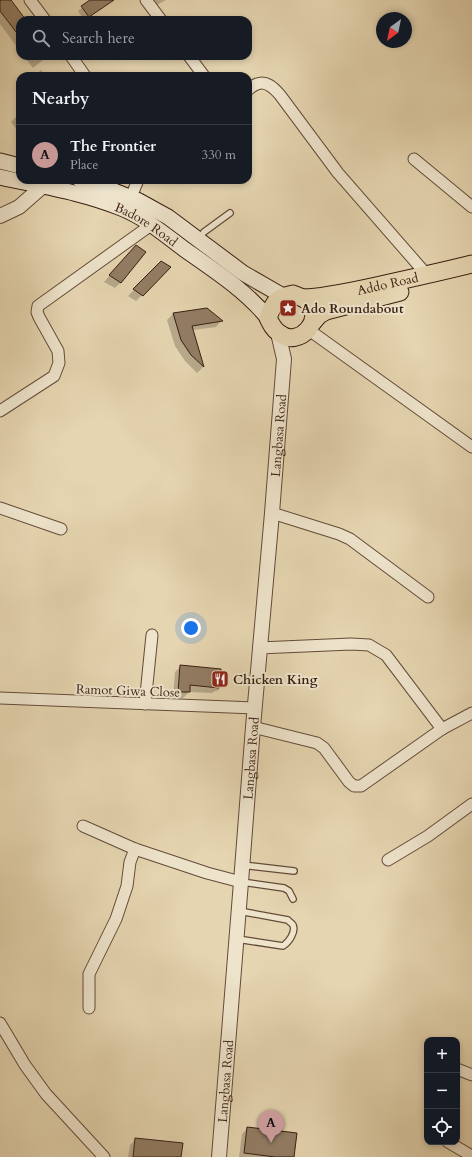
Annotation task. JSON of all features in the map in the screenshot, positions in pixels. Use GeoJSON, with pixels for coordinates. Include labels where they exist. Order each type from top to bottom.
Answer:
{"type":"FeatureCollection","features":[{"type":"Feature","properties":{"kind":"main road"},"geometry":{"type":"LineString","coordinates":[[0,161],[16,165]]}},
{"type":"Feature","properties":{"kind":"main road","name":"Badore Road"},"geometry":{"type":"LineString","coordinates":[[0,177],[16,180]]}},
{"type":"Feature","properties":{"kind":"main road","name":"Badore Road"},"geometry":{"type":"LineString","coordinates":[[33,184],[81,195],[116,206],[134,214],[233,284],[260,308],[268,318]]}},
{"type":"Feature","properties":{"kind":"main road","name":"Badore Road"},"geometry":{"type":"LineString","coordinates":[[94,184],[131,197],[168,217],[244,273],[283,296]]}},
{"type":"Feature","properties":{"kind":"main road","name":"Addo Road"},"geometry":{"type":"LineString","coordinates":[[303,298],[327,296],[472,264]]}},
{"type":"Feature","properties":{"kind":"main road","name":"Addo Road"},"geometry":{"type":"LineString","coordinates":[[305,330],[319,315],[326,311],[472,276]]}},
{"type":"Feature","properties":{"kind":"main road"},"geometry":{"type":"LineString","coordinates":[[293,294],[303,298],[307,300],[313,310],[305,330],[286,337],[278,332],[268,318],[272,307],[283,296],[293,294]]}},
{"type":"Feature","properties":{"kind":"street"},"geometry":{"type":"LineString","coordinates":[[30,0],[42,16]]}},
{"type":"Feature","properties":{"kind":"street"},"geometry":{"type":"LineString","coordinates":[[146,0],[158,16]]}},
{"type":"Feature","properties":{"kind":"street"},"geometry":{"type":"LineString","coordinates":[[74,60],[82,72]]}},
{"type":"Feature","properties":{"kind":"street"},"geometry":{"type":"LineString","coordinates":[[192,60],[201,72]]}},
{"type":"Feature","properties":{"kind":"street"},"geometry":{"type":"LineString","coordinates":[[252,87],[257,83],[267,84],[274,88],[338,173],[427,275]]}},
{"type":"Feature","properties":{"kind":"street"},"geometry":{"type":"LineString","coordinates":[[414,158],[472,207]]}},
{"type":"Feature","properties":{"kind":"street"},"geometry":{"type":"LineString","coordinates":[[131,197],[136,184]]}},
{"type":"Feature","properties":{"kind":"street"},"geometry":{"type":"LineString","coordinates":[[0,216],[19,207],[43,186]]}},
{"type":"Feature","properties":{"kind":"street"},"geometry":{"type":"LineString","coordinates":[[0,411],[54,376],[59,364],[58,351],[38,317],[38,306],[151,225]]}},
{"type":"Feature","properties":{"kind":"street"},"geometry":{"type":"LineString","coordinates":[[284,359],[305,330],[472,447]]}},
{"type":"Feature","properties":{"kind":"street"},"geometry":{"type":"LineString","coordinates":[[278,332],[284,359]]}},
{"type":"Feature","properties":{"kind":"street","name":"Langbasa Road"},"geometry":{"type":"LineString","coordinates":[[219,1157],[237,939],[252,727],[255,708],[259,648],[272,513],[284,359]]}},
{"type":"Feature","properties":{"kind":"street"},"geometry":{"type":"LineString","coordinates":[[0,508],[61,528]]}},
{"type":"Feature","properties":{"kind":"street"},"geometry":{"type":"LineString","coordinates":[[272,513],[339,534],[350,539],[428,597]]}},
{"type":"Feature","properties":{"kind":"street"},"geometry":{"type":"LineString","coordinates":[[145,704],[152,634]]}},
{"type":"Feature","properties":{"kind":"street"},"geometry":{"type":"LineString","coordinates":[[259,648],[351,644],[370,645],[386,655],[442,729]]}},
{"type":"Feature","properties":{"kind":"street","name":"Ramot Giwa Close"},"geometry":{"type":"LineString","coordinates":[[0,698],[255,708]]}},
{"type":"Feature","properties":{"kind":"street"},"geometry":{"type":"LineString","coordinates":[[252,727],[318,743],[324,748],[349,782],[354,786],[362,786],[442,729],[472,712]]}},
{"type":"Feature","properties":{"kind":"street"},"geometry":{"type":"LineString","coordinates":[[388,860],[428,836],[472,804]]}},
{"type":"Feature","properties":{"kind":"street"},"geometry":{"type":"LineString","coordinates":[[83,826],[135,849],[207,873],[241,882]]}},
{"type":"Feature","properties":{"kind":"street"},"geometry":{"type":"LineString","coordinates":[[89,1008],[89,974],[116,919],[127,886],[130,862],[135,849]]}},
{"type":"Feature","properties":{"kind":"street"},"geometry":{"type":"LineString","coordinates":[[0,1023],[26,1066],[46,1094],[104,1157]]}},
{"type":"Feature","properties":{"kind":"street"},"geometry":{"type":"LineString","coordinates":[[460,1070],[472,1075]]}},
{"type":"Feature","properties":{"kind":"street"},"geometry":{"type":"LineString","coordinates":[[453,1145],[472,1156]]}},
{"type":"Feature","properties":{"kind":"lane"},"geometry":{"type":"LineString","coordinates":[[197,239],[230,213]]}},
{"type":"Feature","properties":{"kind":"lane"},"geometry":{"type":"LineString","coordinates":[[242,865],[294,871]]}},
{"type":"Feature","properties":{"kind":"lane"},"geometry":{"type":"LineString","coordinates":[[241,882],[284,888],[289,891],[293,899]]}},
{"type":"Feature","properties":{"kind":"lane"},"geometry":{"type":"LineString","coordinates":[[237,939],[283,946],[290,940],[293,929],[292,924],[288,920],[239,911]]}},
{"type":"Feature","properties":{"kind":"building"},"geometry":{"type":"Polygon","coordinates":[[[0,0],[11,0],[23,16],[16,16],[16,32],[0,11],[0,0]]]}},
{"type":"Feature","properties":{"kind":"building"},"geometry":{"type":"Polygon","coordinates":[[[90,0],[114,0],[90,16],[88,16],[81,6],[90,0]]]}},
{"type":"Feature","properties":{"kind":"building"},"geometry":{"type":"Polygon","coordinates":[[[136,245],[146,252],[121,283],[109,275],[136,245]]]}},
{"type":"Feature","properties":{"kind":"building"},"geometry":{"type":"Polygon","coordinates":[[[161,261],[171,267],[143,296],[133,289],[161,261]]]}},
{"type":"Feature","properties":{"kind":"building"},"geometry":{"type":"Polygon","coordinates":[[[207,308],[223,321],[192,326],[204,367],[191,355],[181,340],[173,313],[207,308]]]}},
{"type":"Feature","properties":{"kind":"building"},"geometry":{"type":"Polygon","coordinates":[[[180,665],[221,669],[221,672],[225,672],[224,685],[219,685],[219,688],[190,685],[190,692],[178,692],[180,665]]]}},
{"type":"Feature","properties":{"kind":"building"},"geometry":{"type":"Polygon","coordinates":[[[247,1127],[297,1133],[294,1157],[275,1157],[244,1153],[247,1127]]]}},
{"type":"Feature","properties":{"kind":"building"},"geometry":{"type":"Polygon","coordinates":[[[135,1138],[183,1143],[181,1157],[133,1157],[135,1138]]]}},
{"type":"Feature","properties":{"kind":"place","name":"Ado Roundabout"},"geometry":{"type":"Point","coordinates":[288,308]}},
{"type":"Feature","properties":{"kind":"place","name":"Chicken King"},"geometry":{"type":"Point","coordinates":[220,679]}},
{"type":"Feature","properties":{"kind":"place","name":"The Frontier"},"geometry":{"type":"Point","coordinates":[271,1143]}}]}
